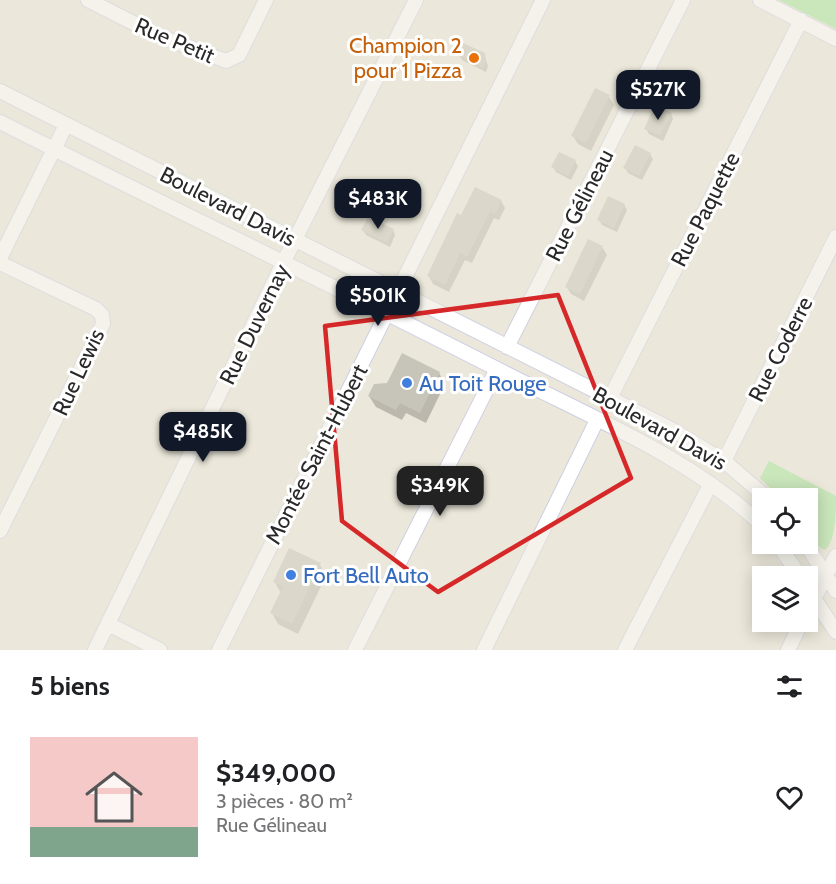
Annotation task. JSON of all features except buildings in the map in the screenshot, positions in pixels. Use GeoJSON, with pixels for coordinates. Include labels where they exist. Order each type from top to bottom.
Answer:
{"type":"FeatureCollection","features":[{"type":"Feature","properties":{"kind":"street","name":"Rue Petit"},"geometry":{"type":"LineString","coordinates":[[88,0],[159,36],[226,61],[239,55],[266,0]]}},
{"type":"Feature","properties":{"kind":"street","name":"Rue Duvernay"},"geometry":{"type":"LineString","coordinates":[[95,650],[295,239],[416,0]]}},
{"type":"Feature","properties":{"kind":"street","name":"Montée Saint-Hubert"},"geometry":{"type":"LineString","coordinates":[[219,650],[543,0]]}},
{"type":"Feature","properties":{"kind":"street","name":"Rue Gélineau"},"geometry":{"type":"LineString","coordinates":[[507,346],[683,0]]}},
{"type":"Feature","properties":{"kind":"street"},"geometry":{"type":"LineString","coordinates":[[760,0],[836,39]]}},
{"type":"Feature","properties":{"kind":"street","name":"Rue Paquette"},"geometry":{"type":"LineString","coordinates":[[609,398],[801,20]]}},
{"type":"Feature","properties":{"kind":"street","name":"Boulevard Davis"},"geometry":{"type":"LineString","coordinates":[[0,91],[671,429],[724,461],[755,488]]}},
{"type":"Feature","properties":{"kind":"street","name":"Boulevard Davis"},"geometry":{"type":"LineString","coordinates":[[0,122],[669,456],[740,505],[752,516]]}},
{"type":"Feature","properties":{"kind":"street"},"geometry":{"type":"LineString","coordinates":[[0,258],[66,125]]}},
{"type":"Feature","properties":{"kind":"street","name":"Rue Coderre"},"geometry":{"type":"LineString","coordinates":[[724,461],[836,237]]}},
{"type":"Feature","properties":{"kind":"street","name":"Rue Lewis"},"geometry":{"type":"LineString","coordinates":[[0,263],[96,309],[102,315],[103,324],[0,531]]}},
{"type":"Feature","properties":{"kind":"street"},"geometry":{"type":"LineString","coordinates":[[471,356],[481,334]]}},
{"type":"Feature","properties":{"kind":"street"},"geometry":{"type":"LineString","coordinates":[[355,650],[497,369]]}},
{"type":"Feature","properties":{"kind":"street"},"geometry":{"type":"LineString","coordinates":[[484,650],[597,420]]}},
{"type":"Feature","properties":{"kind":"street"},"geometry":{"type":"LineString","coordinates":[[625,650],[710,484]]}},
{"type":"Feature","properties":{"kind":"street"},"geometry":{"type":"LineString","coordinates":[[812,554],[836,591]]}},
{"type":"Feature","properties":{"kind":"street"},"geometry":{"type":"LineString","coordinates":[[818,584],[826,576],[836,556]]}},
{"type":"Feature","properties":{"kind":"street"},"geometry":{"type":"LineString","coordinates":[[818,605],[836,632]]}},
{"type":"Feature","properties":{"kind":"street"},"geometry":{"type":"LineString","coordinates":[[108,624],[160,650]]}},
{"type":"Feature","properties":{"kind":"street"},"geometry":{"type":"LineString","coordinates":[[788,650],[797,632]]}},
{"type":"Feature","properties":{"kind":"highlighted area"},"geometry":{"type":"Polygon","coordinates":[[[558,295],[631,478],[438,592],[342,521],[325,326],[558,295]]]}},
{"type":"Feature","properties":{"kind":"green space"},"geometry":{"type":"Polygon","coordinates":[[[779,0],[836,0],[836,29],[779,0]]]}},
{"type":"Feature","properties":{"kind":"green space"},"geometry":{"type":"Polygon","coordinates":[[[769,461],[836,496],[833,533],[829,546],[825,550],[818,546],[818,488],[770,488],[760,478],[769,461]]]}},
{"type":"Feature","properties":{"kind":"place","name":"Champion 2 pour 1 Pizza"},"geometry":{"type":"Point","coordinates":[474,58]}},
{"type":"Feature","properties":{"kind":"place","name":"Au Toit Rouge"},"geometry":{"type":"Point","coordinates":[407,383]}},
{"type":"Feature","properties":{"kind":"place","name":"Fort Bell Auto"},"geometry":{"type":"Point","coordinates":[291,575]}}]}
